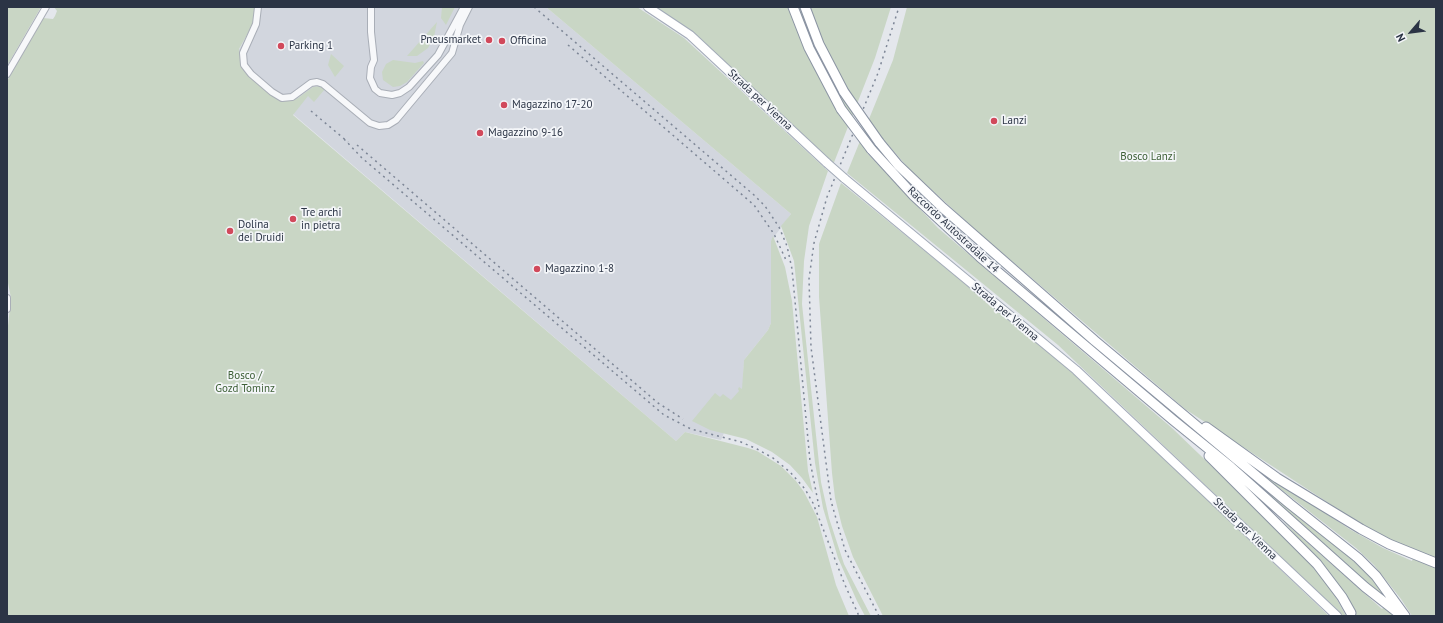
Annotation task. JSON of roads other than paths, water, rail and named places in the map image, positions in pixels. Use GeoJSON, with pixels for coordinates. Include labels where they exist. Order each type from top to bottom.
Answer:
{"type":"FeatureCollection","features":[{"type":"Feature","properties":{"kind":"highway","name":"Raccordo Autostradale 14"},"geometry":{"type":"LineString","coordinates":[[793,7],[809,48],[842,109],[870,149],[914,196],[975,252],[1172,420]]}},
{"type":"Feature","properties":{"kind":"highway","name":"Raccordo Autostradale 14"},"geometry":{"type":"LineString","coordinates":[[805,7],[822,49],[844,92],[879,142],[902,169],[938,203],[1107,352],[1170,404]]}},
{"type":"Feature","properties":{"kind":"highway"},"geometry":{"type":"LineString","coordinates":[[1170,404],[1183,410],[1277,478],[1375,537],[1436,564]]}},
{"type":"Feature","properties":{"kind":"highway"},"geometry":{"type":"LineString","coordinates":[[1170,404],[1358,558],[1376,576],[1405,616]]}},
{"type":"Feature","properties":{"kind":"highway"},"geometry":{"type":"LineString","coordinates":[[1172,420],[1231,467],[1386,605],[1402,616]]}},
{"type":"Feature","properties":{"kind":"highway"},"geometry":{"type":"LineString","coordinates":[[1172,420],[1301,547],[1331,580],[1351,613]]}},
{"type":"Feature","properties":{"kind":"main road","name":"Strada per Vienna"},"geometry":{"type":"LineString","coordinates":[[648,7],[705,49],[844,178],[1076,370],[1337,616]]}},
{"type":"Feature","properties":{"kind":"street"},"geometry":{"type":"LineString","coordinates":[[7,74],[46,7]]}},
{"type":"Feature","properties":{"kind":"street"},"geometry":{"type":"LineString","coordinates":[[258,7],[256,24],[243,53],[244,66],[251,74],[272,92],[282,98],[292,97],[312,83],[317,82],[323,84],[366,120],[379,126],[388,125],[396,120],[452,53],[460,25],[469,7]]}},
{"type":"Feature","properties":{"kind":"street"},"geometry":{"type":"LineString","coordinates":[[371,7],[371,32],[374,60],[371,67],[370,78],[375,89],[380,93],[392,95],[400,93],[409,87],[438,55],[464,7]]}},
{"type":"Feature","properties":{"kind":"street"},"geometry":{"type":"LineString","coordinates":[[7,298],[7,310]]}},
{"type":"Feature","properties":{"kind":"railway"},"geometry":{"type":"LineString","coordinates":[[534,7],[754,195],[765,206],[779,227],[787,246],[792,269],[810,461],[819,507]]}},
{"type":"Feature","properties":{"kind":"railway"},"geometry":{"type":"LineString","coordinates":[[879,616],[845,550],[831,501],[811,347],[809,279],[814,243],[827,197],[878,73],[899,7]]}},
{"type":"Feature","properties":{"kind":"railway"},"geometry":{"type":"LineString","coordinates":[[568,45],[754,205],[774,234],[786,260]]}},
{"type":"Feature","properties":{"kind":"railway"},"geometry":{"type":"LineString","coordinates":[[311,111],[348,142]]}},
{"type":"Feature","properties":{"kind":"railway"},"geometry":{"type":"LineString","coordinates":[[344,139],[362,158],[664,415],[691,429],[741,442],[757,449],[773,458],[790,472],[805,489],[813,503],[845,585],[859,616]]}},
{"type":"Feature","properties":{"kind":"railway"},"geometry":{"type":"LineString","coordinates":[[357,145],[658,403],[683,419]]}},
{"type":"Feature","properties":{"kind":"place","name":"Pneusmarket"},"geometry":{"type":"Point","coordinates":[489,40]}},
{"type":"Feature","properties":{"kind":"place","name":"Officina"},"geometry":{"type":"Point","coordinates":[502,41]}},
{"type":"Feature","properties":{"kind":"place","name":"Parking 1"},"geometry":{"type":"Point","coordinates":[281,46]}},
{"type":"Feature","properties":{"kind":"place","name":"Magazzino 17-20"},"geometry":{"type":"Point","coordinates":[504,105]}},
{"type":"Feature","properties":{"kind":"place","name":"Lanzi"},"geometry":{"type":"Point","coordinates":[994,121]}},
{"type":"Feature","properties":{"kind":"place","name":"Magazzino 9-16"},"geometry":{"type":"Point","coordinates":[480,133]}},
{"type":"Feature","properties":{"kind":"place","name":"Tre archi in pietra"},"geometry":{"type":"Point","coordinates":[293,219]}},
{"type":"Feature","properties":{"kind":"place","name":"Dolina dei Druidi"},"geometry":{"type":"Point","coordinates":[230,231]}},
{"type":"Feature","properties":{"kind":"place","name":"Magazzino 1-8"},"geometry":{"type":"Point","coordinates":[537,269]}},
{"type":"Feature","properties":{"kind":"park label","name":"Bosco Lanzi"},"geometry":{"type":"Point","coordinates":[1148,157]}},
{"type":"Feature","properties":{"kind":"park label","name":"Bosco / Gozd Tominz"},"geometry":{"type":"Point","coordinates":[245,382]}}]}
